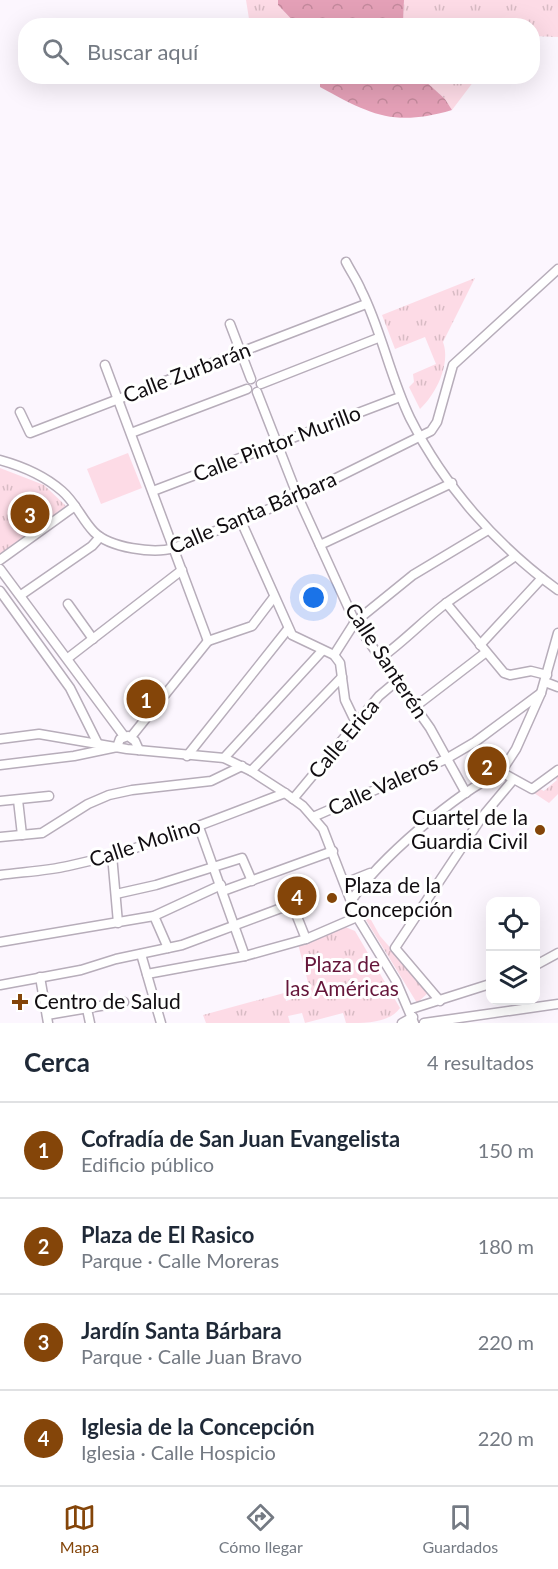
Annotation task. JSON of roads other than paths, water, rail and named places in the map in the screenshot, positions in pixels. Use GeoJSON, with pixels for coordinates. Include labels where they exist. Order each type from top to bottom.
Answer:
{"type":"FeatureCollection","features":[{"type":"Feature","properties":{"kind":"street"},"geometry":{"type":"LineString","coordinates":[[346,261],[366,304],[400,397],[421,438],[488,530],[514,557],[558,590]]}},
{"type":"Feature","properties":{"kind":"street"},"geometry":{"type":"LineString","coordinates":[[421,438],[431,431],[437,422],[453,365],[558,269]]}},
{"type":"Feature","properties":{"kind":"street","name":"Calle Zurbarán"},"geometry":{"type":"LineString","coordinates":[[20,412],[30,433],[366,304]]}},
{"type":"Feature","properties":{"kind":"street"},"geometry":{"type":"LineString","coordinates":[[230,324],[251,379]]}},
{"type":"Feature","properties":{"kind":"street"},"geometry":{"type":"LineString","coordinates":[[247,389],[252,393],[378,338]]}},
{"type":"Feature","properties":{"kind":"street"},"geometry":{"type":"LineString","coordinates":[[105,365],[208,641]]}},
{"type":"Feature","properties":{"kind":"street"},"geometry":{"type":"LineString","coordinates":[[247,389],[247,383],[251,379],[257,379],[259,388]]}},
{"type":"Feature","properties":{"kind":"street","name":"Calle Santerén"},"geometry":{"type":"LineString","coordinates":[[259,388],[277,444],[298,497],[355,622],[416,706],[466,793]]}},
{"type":"Feature","properties":{"kind":"street"},"geometry":{"type":"LineString","coordinates":[[131,433],[247,389]]}},
{"type":"Feature","properties":{"kind":"street","name":"Calle Pintor Murillo"},"geometry":{"type":"LineString","coordinates":[[153,491],[400,397]]}},
{"type":"Feature","properties":{"kind":"street","name":"Calle Santa Bárbara"},"geometry":{"type":"LineString","coordinates":[[100,537],[142,550],[164,551],[174,548],[298,497],[421,438]]}},
{"type":"Feature","properties":{"kind":"street"},"geometry":{"type":"LineString","coordinates":[[0,460],[43,478],[64,493],[100,537],[92,546],[21,595]]}},
{"type":"Feature","properties":{"kind":"street"},"geometry":{"type":"LineString","coordinates":[[321,545],[452,483]]}},
{"type":"Feature","properties":{"kind":"street"},"geometry":{"type":"LineString","coordinates":[[0,560],[75,506]]}},
{"type":"Feature","properties":{"kind":"street"},"geometry":{"type":"LineString","coordinates":[[241,521],[288,629],[299,641],[334,655],[340,663],[345,700],[357,725]]}},
{"type":"Feature","properties":{"kind":"street"},"geometry":{"type":"LineString","coordinates":[[334,655],[355,622],[412,575],[488,530]]}},
{"type":"Feature","properties":{"kind":"street"},"geometry":{"type":"LineString","coordinates":[[382,657],[407,639],[415,628],[446,603],[514,557]]}},
{"type":"Feature","properties":{"kind":"street"},"geometry":{"type":"LineString","coordinates":[[0,569],[139,750]]}},
{"type":"Feature","properties":{"kind":"street"},"geometry":{"type":"LineString","coordinates":[[68,658],[182,570]]}},
{"type":"Feature","properties":{"kind":"street"},"geometry":{"type":"LineString","coordinates":[[416,706],[482,649],[542,578]]}},
{"type":"Feature","properties":{"kind":"street"},"geometry":{"type":"LineString","coordinates":[[0,591],[70,688],[97,742]]}},
{"type":"Feature","properties":{"kind":"street"},"geometry":{"type":"LineString","coordinates":[[0,765],[74,756],[117,747],[208,641],[252,626],[274,597]]}},
{"type":"Feature","properties":{"kind":"street"},"geometry":{"type":"LineString","coordinates":[[446,603],[504,673],[510,675],[531,671],[558,687]]}},
{"type":"Feature","properties":{"kind":"street"},"geometry":{"type":"LineString","coordinates":[[68,604],[93,639]]}},
{"type":"Feature","properties":{"kind":"street"},"geometry":{"type":"LineString","coordinates":[[187,756],[288,629]]}},
{"type":"Feature","properties":{"kind":"street"},"geometry":{"type":"LineString","coordinates":[[351,902],[373,872],[466,793],[501,772],[516,749],[541,693],[557,635]]}},
{"type":"Feature","properties":{"kind":"street"},"geometry":{"type":"LineString","coordinates":[[224,758],[322,651]]}},
{"type":"Feature","properties":{"kind":"street"},"geometry":{"type":"LineString","coordinates":[[251,771],[342,677]]}},
{"type":"Feature","properties":{"kind":"street","name":"Calle Erica"},"geometry":{"type":"LineString","coordinates":[[293,799],[379,696],[398,680]]}},
{"type":"Feature","properties":{"kind":"street","name":"Calle Valeros"},"geometry":{"type":"LineString","coordinates":[[313,817],[446,759],[475,742],[541,693]]}},
{"type":"Feature","properties":{"kind":"street"},"geometry":{"type":"LineString","coordinates":[[0,739],[39,734],[139,750],[224,758],[243,766],[285,793],[313,817],[323,829],[357,917],[413,1016]]}},
{"type":"Feature","properties":{"kind":"street"},"geometry":{"type":"LineString","coordinates":[[0,837],[42,833],[88,804],[109,795],[210,781],[243,766]]}},
{"type":"Feature","properties":{"kind":"street"},"geometry":{"type":"LineString","coordinates":[[501,772],[528,789],[535,787],[558,770]]}},
{"type":"Feature","properties":{"kind":"street"},"geometry":{"type":"LineString","coordinates":[[440,1001],[395,948],[476,826],[513,780]]}},
{"type":"Feature","properties":{"kind":"street","name":"Calle Molino"},"geometry":{"type":"LineString","coordinates":[[0,875],[66,867],[112,855],[199,827],[285,793]]}},
{"type":"Feature","properties":{"kind":"street"},"geometry":{"type":"LineString","coordinates":[[0,801],[49,796]]}},
{"type":"Feature","properties":{"kind":"street"},"geometry":{"type":"LineString","coordinates":[[18,800],[22,835]]}},
{"type":"Feature","properties":{"kind":"street"},"geometry":{"type":"LineString","coordinates":[[199,827],[245,956]]}},
{"type":"Feature","properties":{"kind":"street"},"geometry":{"type":"LineString","coordinates":[[0,942],[154,916],[222,888],[252,881],[333,851]]}},
{"type":"Feature","properties":{"kind":"street"},"geometry":{"type":"LineString","coordinates":[[112,855],[118,923]]}},
{"type":"Feature","properties":{"kind":"street"},"geometry":{"type":"LineString","coordinates":[[116,894],[242,858],[252,881]]}},
{"type":"Feature","properties":{"kind":"street"},"geometry":{"type":"LineString","coordinates":[[345,884],[373,872]]}},
{"type":"Feature","properties":{"kind":"street"},"geometry":{"type":"LineString","coordinates":[[0,985],[105,965],[182,945],[292,904],[306,939]]}},
{"type":"Feature","properties":{"kind":"street"},"geometry":{"type":"LineString","coordinates":[[154,916],[168,948]]}},
{"type":"Feature","properties":{"kind":"street"},"geometry":{"type":"LineString","coordinates":[[147,974],[245,956],[306,939],[357,917]]}},
{"type":"Feature","properties":{"kind":"street"},"geometry":{"type":"LineString","coordinates":[[540,963],[558,953]]}},
{"type":"Feature","properties":{"kind":"street"},"geometry":{"type":"LineString","coordinates":[[141,954],[161,1023]]}},
{"type":"Feature","properties":{"kind":"street"},"geometry":{"type":"LineString","coordinates":[[40,977],[48,1019],[124,1002]]}},
{"type":"Feature","properties":{"kind":"street"},"geometry":{"type":"LineString","coordinates":[[402,1023],[427,1005],[486,985]]}},
{"type":"Feature","properties":{"kind":"street"},"geometry":{"type":"LineString","coordinates":[[427,1005],[428,1022],[558,1004]]}},
{"type":"Feature","properties":{"kind":"street"},"geometry":{"type":"LineString","coordinates":[[87,1009],[90,1023]]}},
{"type":"Feature","properties":{"kind":"place","name":"Jardín Santa Bárbara"},"geometry":{"type":"Point","coordinates":[30,514]}},
{"type":"Feature","properties":{"kind":"place","name":"Cofradía de San Juan Evangelista"},"geometry":{"type":"Point","coordinates":[146,699]}},
{"type":"Feature","properties":{"kind":"place","name":"Plaza de El Rasico"},"geometry":{"type":"Point","coordinates":[487,766]}},
{"type":"Feature","properties":{"kind":"place","name":"Cuartel de la Guardia Civil"},"geometry":{"type":"Point","coordinates":[540,830]}},
{"type":"Feature","properties":{"kind":"place","name":"Iglesia de la Concepción"},"geometry":{"type":"Point","coordinates":[297,896]}},
{"type":"Feature","properties":{"kind":"place","name":"Plaza de la Concepción"},"geometry":{"type":"Point","coordinates":[332,898]}},
{"type":"Feature","properties":{"kind":"place","name":"Centro de Salud"},"geometry":{"type":"Point","coordinates":[20,1002]}},
{"type":"Feature","properties":{"kind":"park label","name":"Plaza de las Américas"},"geometry":{"type":"Point","coordinates":[342,977]}}]}
